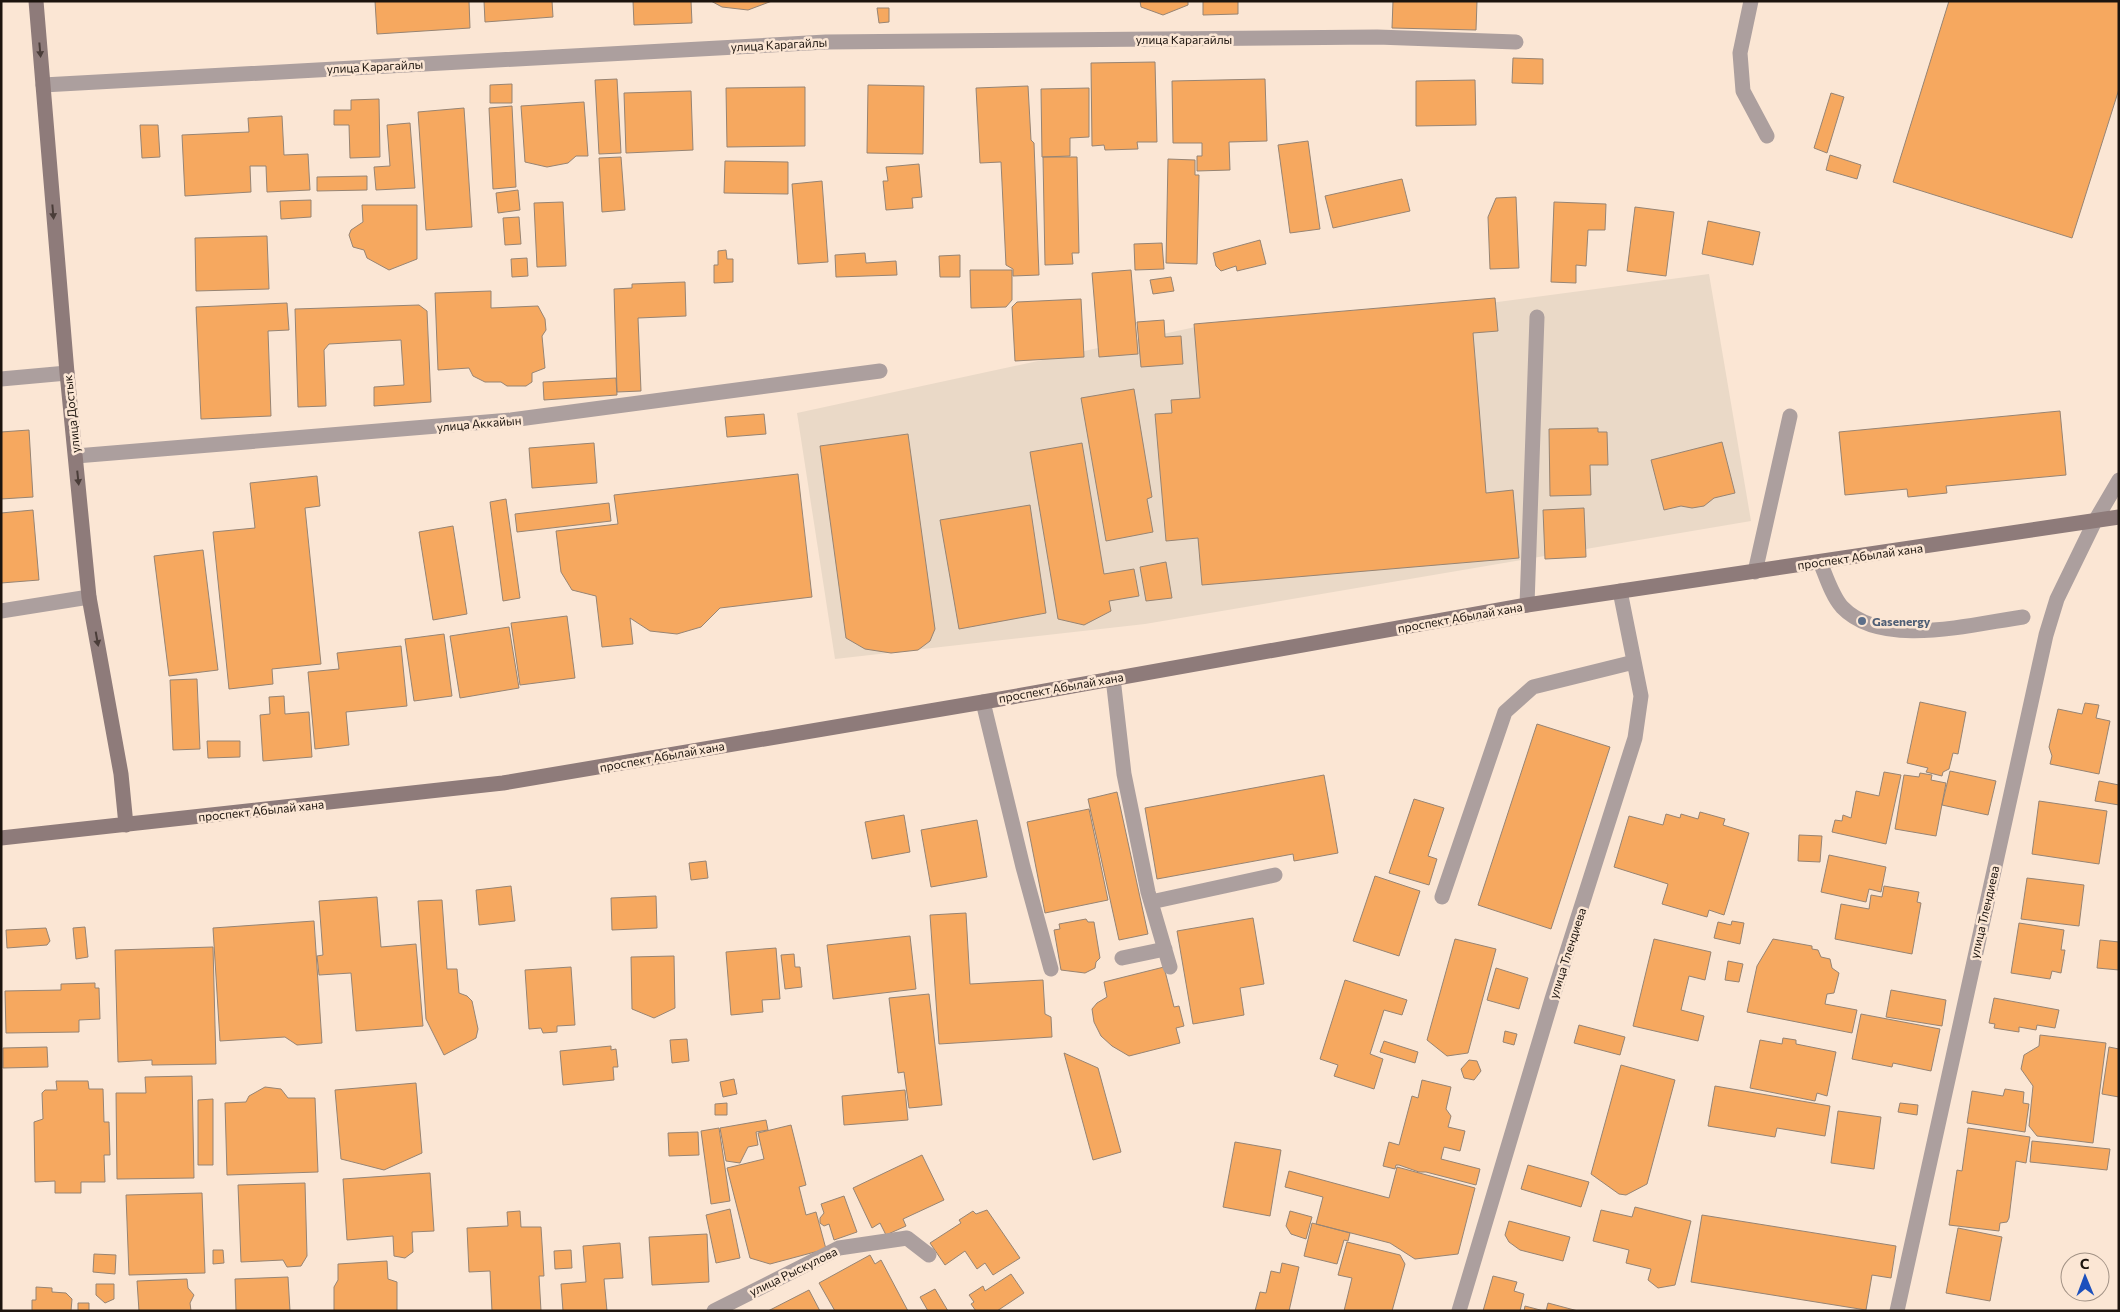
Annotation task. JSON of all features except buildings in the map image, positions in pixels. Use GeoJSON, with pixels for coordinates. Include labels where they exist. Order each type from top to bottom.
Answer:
{"type":"FeatureCollection","features":[{"type":"Feature","properties":{"kind":"main road","name":"улица Достык"},"geometry":{"type":"LineString","coordinates":[[36,1],[67,373],[89,597],[121,774],[126,825]]}},
{"type":"Feature","properties":{"kind":"main road","name":"проспект Абылай хана"},"geometry":{"type":"LineString","coordinates":[[1,838],[504,783],[984,702],[1527,605],[2119,517]]}},
{"type":"Feature","properties":{"kind":"street"},"geometry":{"type":"LineString","coordinates":[[1751,1],[1740,53],[1743,91],[1767,136]]}},
{"type":"Feature","properties":{"kind":"street","name":"улица Карагайлы"},"geometry":{"type":"LineString","coordinates":[[43,85],[826,42],[1377,37],[1516,42]]}},
{"type":"Feature","properties":{"kind":"street"},"geometry":{"type":"LineString","coordinates":[[1527,605],[1537,317]]}},
{"type":"Feature","properties":{"kind":"street","name":"улица Аккайын"},"geometry":{"type":"LineString","coordinates":[[76,456],[511,420],[880,372]]}},
{"type":"Feature","properties":{"kind":"street"},"geometry":{"type":"LineString","coordinates":[[1,379],[67,373]]}},
{"type":"Feature","properties":{"kind":"street"},"geometry":{"type":"LineString","coordinates":[[1755,572],[1790,416]]}},
{"type":"Feature","properties":{"kind":"street","name":"улица Тлендиева"},"geometry":{"type":"LineString","coordinates":[[1897,1311],[2046,636],[2057,599],[2095,521],[2119,480]]}},
{"type":"Feature","properties":{"kind":"street"},"geometry":{"type":"LineString","coordinates":[[1820,562],[1841,605],[1853,616],[1872,627],[1914,632],[2023,617]]}},
{"type":"Feature","properties":{"kind":"street","name":"улица Тлендиева"},"geometry":{"type":"LineString","coordinates":[[1458,1311],[1552,999],[1636,738],[1640,696],[1620,592]]}},
{"type":"Feature","properties":{"kind":"street"},"geometry":{"type":"LineString","coordinates":[[1,611],[89,597]]}},
{"type":"Feature","properties":{"kind":"street"},"geometry":{"type":"LineString","coordinates":[[1442,897],[1505,712],[1533,687],[1634,662]]}},
{"type":"Feature","properties":{"kind":"street"},"geometry":{"type":"LineString","coordinates":[[1112,678],[1124,774],[1151,902],[1170,967]]}},
{"type":"Feature","properties":{"kind":"street"},"geometry":{"type":"LineString","coordinates":[[984,702],[1023,867],[1051,969]]}},
{"type":"Feature","properties":{"kind":"street"},"geometry":{"type":"LineString","coordinates":[[1151,902],[1275,874]]}},
{"type":"Feature","properties":{"kind":"street"},"geometry":{"type":"LineString","coordinates":[[1122,958],[1165,949]]}},
{"type":"Feature","properties":{"kind":"street","name":"улица Рыскулова"},"geometry":{"type":"LineString","coordinates":[[714,1311],[839,1248],[907,1238],[930,1255]]}},
{"type":"Feature","properties":{"kind":"shaded area"},"geometry":{"type":"Polygon","coordinates":[[[1709,274],[1751,521],[1145,624],[835,659],[797,413],[1200,326],[1475,305],[1709,274]]]}},
{"type":"Feature","properties":{"kind":"place","name":"Gasenergy"},"geometry":{"type":"Point","coordinates":[1862,621]}}]}
